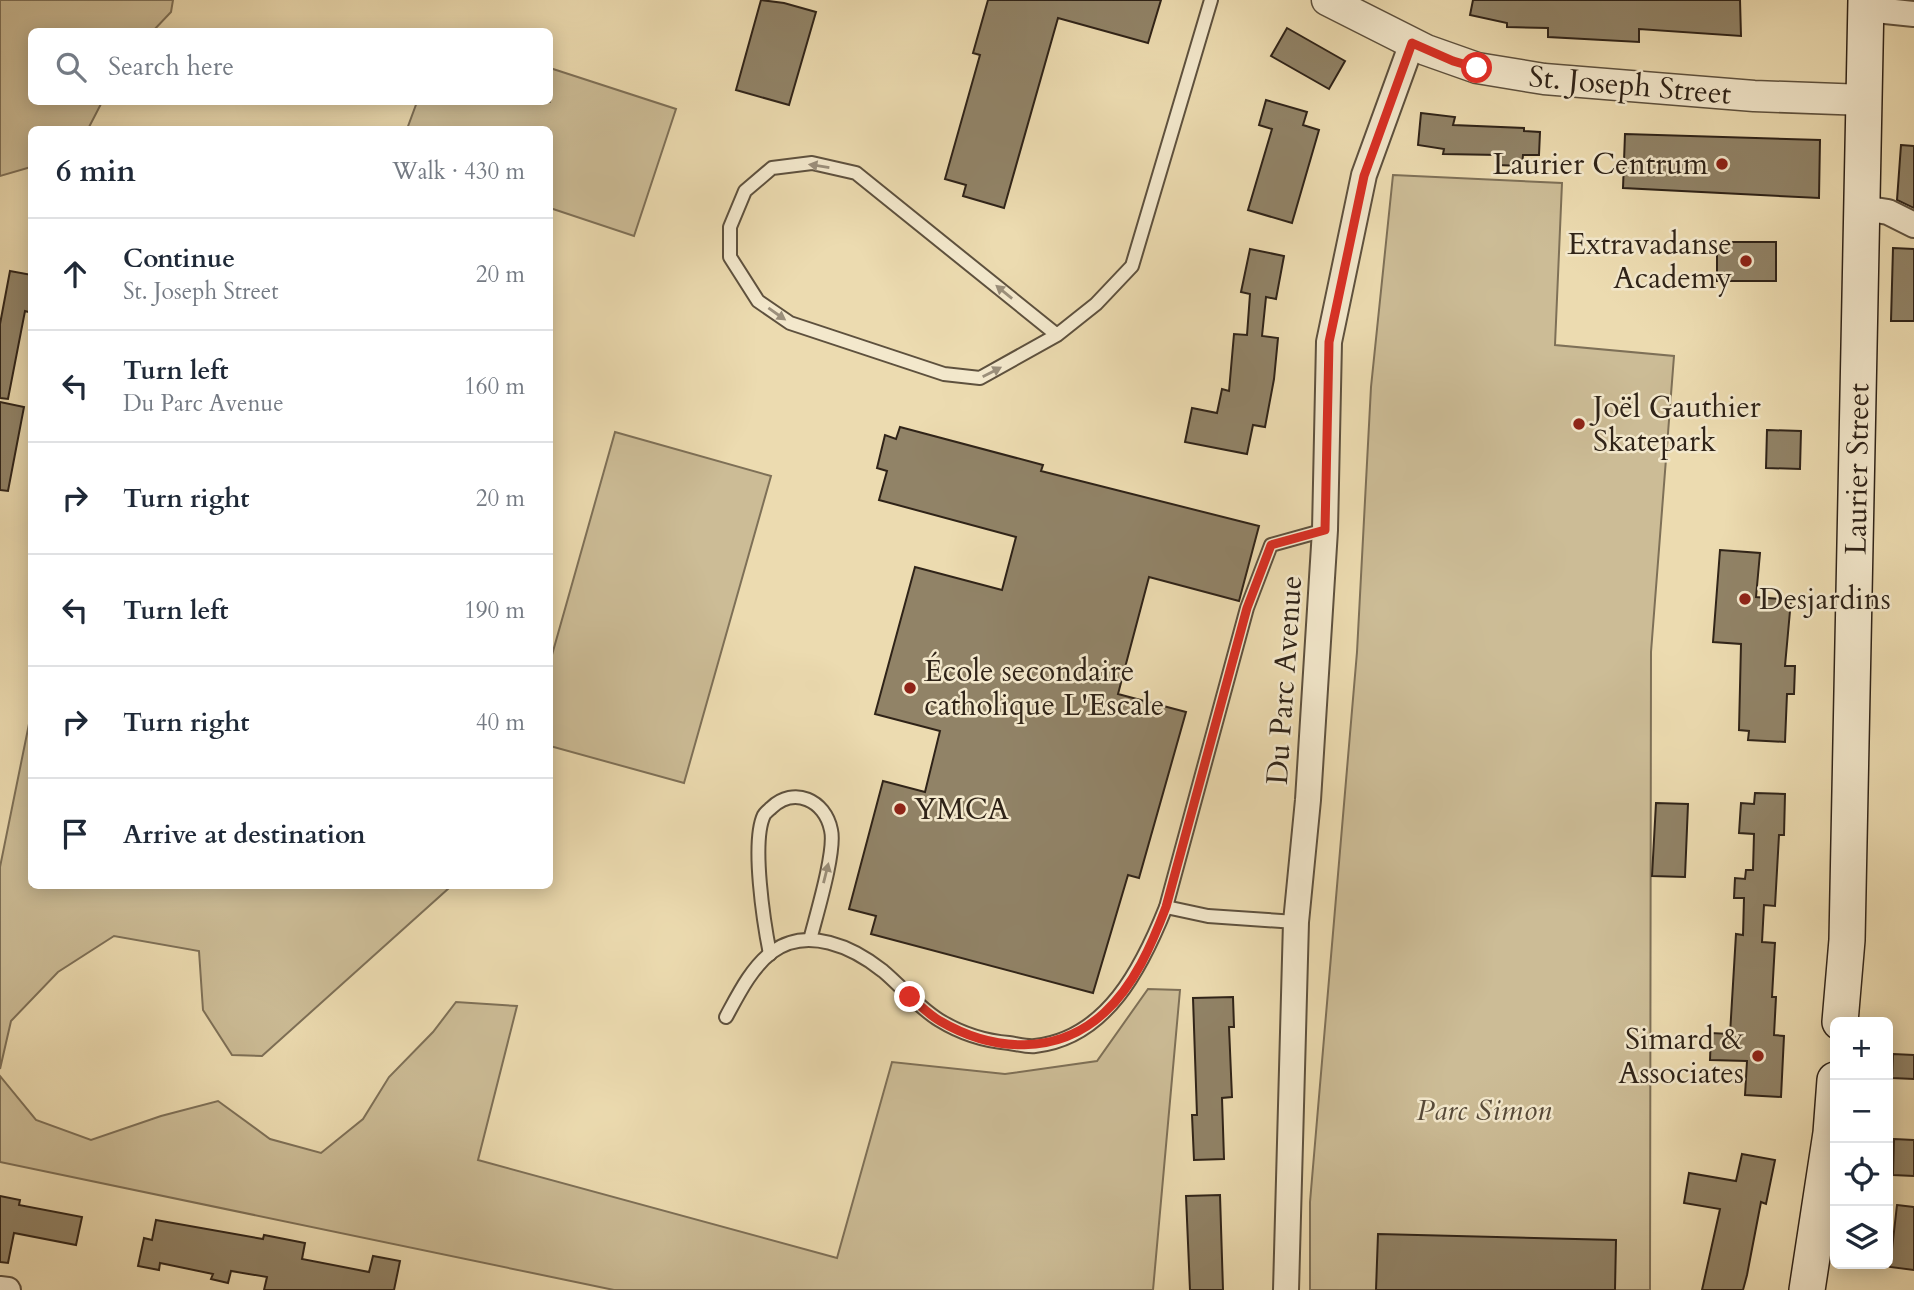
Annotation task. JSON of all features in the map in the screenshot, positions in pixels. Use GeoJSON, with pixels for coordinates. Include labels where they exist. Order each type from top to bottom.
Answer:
{"type":"FeatureCollection","features":[{"type":"Feature","properties":{"kind":"main road","name":"Laurier Street"},"geometry":{"type":"LineString","coordinates":[[1840,1017],[1847,940],[1866,4]]}},
{"type":"Feature","properties":{"kind":"main road"},"geometry":{"type":"LineString","coordinates":[[1807,1290],[1830,1140]]}},
{"type":"Feature","properties":{"kind":"street","name":"St. Joseph Street"},"geometry":{"type":"LineString","coordinates":[[1327,0],[1412,43],[1477,68],[1544,79],[1754,96],[1865,100]]}},
{"type":"Feature","properties":{"kind":"street"},"geometry":{"type":"LineString","coordinates":[[1866,4],[1914,14]]}},
{"type":"Feature","properties":{"kind":"street","name":"Du Parc Avenue"},"geometry":{"type":"LineString","coordinates":[[1286,1290],[1296,922],[1308,800],[1325,530],[1329,342],[1364,176],[1412,43]]}},
{"type":"Feature","properties":{"kind":"street"},"geometry":{"type":"LineString","coordinates":[[1863,208],[1888,212],[1914,225]]}},
{"type":"Feature","properties":{"kind":"street"},"geometry":{"type":"LineString","coordinates":[[0,1289],[8,1290]]}},
{"type":"Feature","properties":{"kind":"lane"},"geometry":{"type":"LineString","coordinates":[[1057,335],[856,173],[812,163],[772,168],[745,191],[730,227],[730,257],[758,301],[790,324],[944,374],[980,378],[1057,335],[1096,304],[1132,266],[1211,0]]}},
{"type":"Feature","properties":{"kind":"lane"},"geometry":{"type":"LineString","coordinates":[[726,1017],[746,982],[770,954],[785,944],[810,940],[835,943],[858,954],[939,1020],[984,1041],[1034,1046],[1072,1036],[1105,1013],[1132,979],[1166,907],[1247,608],[1271,545],[1325,530]]}},
{"type":"Feature","properties":{"kind":"lane"},"geometry":{"type":"LineString","coordinates":[[770,954],[761,899],[760,835],[764,815],[779,801],[796,795],[811,801],[824,814],[831,829],[832,848],[810,940]]}},
{"type":"Feature","properties":{"kind":"lane"},"geometry":{"type":"LineString","coordinates":[[1166,907],[1208,916],[1296,922]]}},
{"type":"Feature","properties":{"kind":"green space"},"geometry":{"type":"Polygon","coordinates":[[[0,0],[173,0],[171,12],[156,28],[28,28],[28,105],[100,105],[90,126],[28,126],[28,168],[0,176],[0,0]]]}},
{"type":"Feature","properties":{"kind":"green space"},"geometry":{"type":"Polygon","coordinates":[[[553,69],[676,109],[634,236],[553,209],[553,126],[408,126],[416,105],[553,105],[553,69]]]}},
{"type":"Feature","properties":{"kind":"green space","name":"Parc Simon"},"geometry":{"type":"Polygon","coordinates":[[[1393,175],[1562,183],[1555,345],[1674,356],[1651,652],[1650,1290],[1310,1290],[1310,1202],[1357,652],[1371,387],[1393,175]]]}},
{"type":"Feature","properties":{"kind":"green space"},"geometry":{"type":"Polygon","coordinates":[[[615,432],[771,476],[684,783],[553,747],[553,651],[615,432]]]}},
{"type":"Feature","properties":{"kind":"green space"},"geometry":{"type":"Polygon","coordinates":[[[28,729],[28,889],[448,889],[262,1056],[232,1055],[203,1010],[199,951],[114,936],[58,972],[11,1021],[0,1069],[0,867],[28,729]]]}},
{"type":"Feature","properties":{"kind":"green space"},"geometry":{"type":"Polygon","coordinates":[[[1148,989],[1180,990],[1153,1290],[614,1290],[0,1162],[0,1076],[36,1120],[91,1140],[161,1116],[218,1101],[270,1139],[321,1153],[363,1119],[389,1077],[433,1032],[456,1002],[517,1006],[478,1160],[837,1258],[892,1062],[1005,1074],[1097,1061],[1148,989]]]}},
{"type":"Feature","properties":{"kind":"building"},"geometry":{"type":"Polygon","coordinates":[[[761,0],[816,12],[789,105],[736,90],[761,0]]]}},
{"type":"Feature","properties":{"kind":"building"},"geometry":{"type":"Polygon","coordinates":[[[988,0],[1161,0],[1148,43],[1058,18],[1004,208],[963,196],[966,185],[945,179],[980,55],[973,53],[988,0]]]}},
{"type":"Feature","properties":{"kind":"building"},"geometry":{"type":"Polygon","coordinates":[[[1473,0],[1740,0],[1741,36],[1639,29],[1639,42],[1548,37],[1548,28],[1507,27],[1507,23],[1470,15],[1473,0]]]}},
{"type":"Feature","properties":{"kind":"building"},"geometry":{"type":"Polygon","coordinates":[[[1287,28],[1345,61],[1329,89],[1271,56],[1287,28]]]}},
{"type":"Feature","properties":{"kind":"building"},"geometry":{"type":"Polygon","coordinates":[[[1266,100],[1307,112],[1303,125],[1319,130],[1292,223],[1248,210],[1272,129],[1259,125],[1266,100]]]}},
{"type":"Feature","properties":{"kind":"building"},"geometry":{"type":"Polygon","coordinates":[[[1421,113],[1455,117],[1453,125],[1524,128],[1524,131],[1540,132],[1539,155],[1523,155],[1522,166],[1498,165],[1499,155],[1443,154],[1444,149],[1418,145],[1421,113]]]}},
{"type":"Feature","properties":{"kind":"building","name":"Laurier Centrum"},"geometry":{"type":"Polygon","coordinates":[[[1625,134],[1820,140],[1819,198],[1623,188],[1625,134]]]}},
{"type":"Feature","properties":{"kind":"building"},"geometry":{"type":"Polygon","coordinates":[[[1901,145],[1914,146],[1914,208],[1897,200],[1901,145]]]}},
{"type":"Feature","properties":{"kind":"building","name":"Extravadanse Academy"},"geometry":{"type":"Polygon","coordinates":[[[1717,242],[1776,242],[1776,281],[1717,281],[1717,242]]]}},
{"type":"Feature","properties":{"kind":"building"},"geometry":{"type":"Polygon","coordinates":[[[1893,248],[1914,249],[1914,321],[1891,321],[1893,248]]]}},
{"type":"Feature","properties":{"kind":"building"},"geometry":{"type":"Polygon","coordinates":[[[1250,249],[1284,256],[1276,299],[1266,297],[1262,336],[1278,338],[1274,379],[1265,427],[1253,425],[1247,454],[1185,442],[1192,408],[1217,413],[1222,389],[1229,391],[1234,334],[1247,335],[1250,294],[1241,292],[1250,249]]]}},
{"type":"Feature","properties":{"kind":"building"},"geometry":{"type":"Polygon","coordinates":[[[10,271],[28,274],[28,312],[25,311],[8,399],[0,398],[0,324],[10,271]]]}},
{"type":"Feature","properties":{"kind":"building"},"geometry":{"type":"Polygon","coordinates":[[[0,402],[24,407],[8,491],[0,490],[0,402]]]}},
{"type":"Feature","properties":{"kind":"building"},"geometry":{"type":"Polygon","coordinates":[[[900,427],[1043,465],[1041,471],[1259,526],[1239,601],[1149,577],[1118,694],[1186,712],[1139,878],[1128,875],[1093,993],[871,934],[876,916],[849,909],[883,781],[925,792],[940,731],[875,714],[915,567],[1002,590],[1016,537],[879,500],[887,471],[877,468],[885,435],[896,439],[900,427]]]}},
{"type":"Feature","properties":{"kind":"building"},"geometry":{"type":"Polygon","coordinates":[[[1767,430],[1801,431],[1800,469],[1766,468],[1767,430]]]}},
{"type":"Feature","properties":{"kind":"building"},"geometry":{"type":"Polygon","coordinates":[[[1720,550],[1760,553],[1756,597],[1791,600],[1785,666],[1795,666],[1794,694],[1787,694],[1785,742],[1748,740],[1749,731],[1739,730],[1741,644],[1713,642],[1720,550]]]}},
{"type":"Feature","properties":{"kind":"building"},"geometry":{"type":"Polygon","coordinates":[[[1755,793],[1785,794],[1784,835],[1779,835],[1775,906],[1764,905],[1762,942],[1775,943],[1772,997],[1776,997],[1774,1035],[1784,1036],[1781,1097],[1745,1095],[1747,1061],[1710,1060],[1711,1033],[1730,1034],[1736,934],[1743,935],[1744,898],[1734,898],[1735,878],[1745,879],[1746,870],[1753,870],[1754,834],[1739,833],[1741,803],[1754,804],[1755,793]]]}},
{"type":"Feature","properties":{"kind":"building"},"geometry":{"type":"Polygon","coordinates":[[[1656,803],[1688,804],[1685,877],[1652,876],[1656,803]]]}},
{"type":"Feature","properties":{"kind":"building"},"geometry":{"type":"Polygon","coordinates":[[[1233,997],[1234,1027],[1229,1027],[1232,1097],[1222,1098],[1224,1159],[1194,1160],[1192,1115],[1197,1115],[1193,998],[1233,997]]]}},
{"type":"Feature","properties":{"kind":"building"},"geometry":{"type":"Polygon","coordinates":[[[1893,1054],[1914,1055],[1914,1079],[1893,1078],[1893,1054]]]}},
{"type":"Feature","properties":{"kind":"building"},"geometry":{"type":"Polygon","coordinates":[[[1894,1139],[1914,1140],[1914,1176],[1893,1175],[1894,1139]]]}},
{"type":"Feature","properties":{"kind":"building"},"geometry":{"type":"Polygon","coordinates":[[[1742,1154],[1775,1160],[1766,1204],[1761,1202],[1743,1290],[1702,1290],[1720,1209],[1684,1203],[1689,1173],[1736,1181],[1742,1154]]]}},
{"type":"Feature","properties":{"kind":"building"},"geometry":{"type":"Polygon","coordinates":[[[1220,1195],[1223,1290],[1190,1290],[1186,1196],[1220,1195]]]}},
{"type":"Feature","properties":{"kind":"building"},"geometry":{"type":"Polygon","coordinates":[[[0,1196],[20,1200],[19,1205],[82,1217],[76,1245],[14,1233],[8,1263],[0,1262],[0,1196]]]}},
{"type":"Feature","properties":{"kind":"building"},"geometry":{"type":"Polygon","coordinates":[[[1897,1205],[1914,1207],[1914,1270],[1893,1267],[1897,1205]]]}},
{"type":"Feature","properties":{"kind":"building"},"geometry":{"type":"Polygon","coordinates":[[[156,1220],[263,1239],[264,1235],[305,1243],[302,1259],[369,1272],[373,1256],[400,1261],[394,1290],[264,1290],[267,1277],[231,1271],[228,1283],[211,1279],[213,1274],[160,1263],[159,1270],[138,1266],[144,1238],[152,1240],[156,1220]]]}},
{"type":"Feature","properties":{"kind":"building"},"geometry":{"type":"Polygon","coordinates":[[[1378,1234],[1616,1240],[1615,1290],[1376,1290],[1378,1234]]]}},
{"type":"Feature","properties":{"kind":"place","name":"Laurier Centrum"},"geometry":{"type":"Point","coordinates":[1722,164]}},
{"type":"Feature","properties":{"kind":"place","name":"Extravadanse Academy"},"geometry":{"type":"Point","coordinates":[1746,261]}},
{"type":"Feature","properties":{"kind":"place","name":"Joël Gauthier Skatepark"},"geometry":{"type":"Point","coordinates":[1579,424]}},
{"type":"Feature","properties":{"kind":"place","name":"Desjardins"},"geometry":{"type":"Point","coordinates":[1745,599]}},
{"type":"Feature","properties":{"kind":"place","name":"École secondaire catholique L'Escale"},"geometry":{"type":"Point","coordinates":[910,688]}},
{"type":"Feature","properties":{"kind":"place","name":"YMCA"},"geometry":{"type":"Point","coordinates":[900,809]}},
{"type":"Feature","properties":{"kind":"place","name":"Simard & Associates"},"geometry":{"type":"Point","coordinates":[1758,1056]}},
{"type":"Feature","properties":{"kind":"route"},"geometry":{"type":"LineString","coordinates":[[910,997],[939,1020],[984,1041],[1034,1046],[1072,1036],[1105,1013],[1132,979],[1166,907],[1247,608],[1271,545],[1325,530],[1329,342],[1364,176],[1412,43],[1477,68]]}}]}
